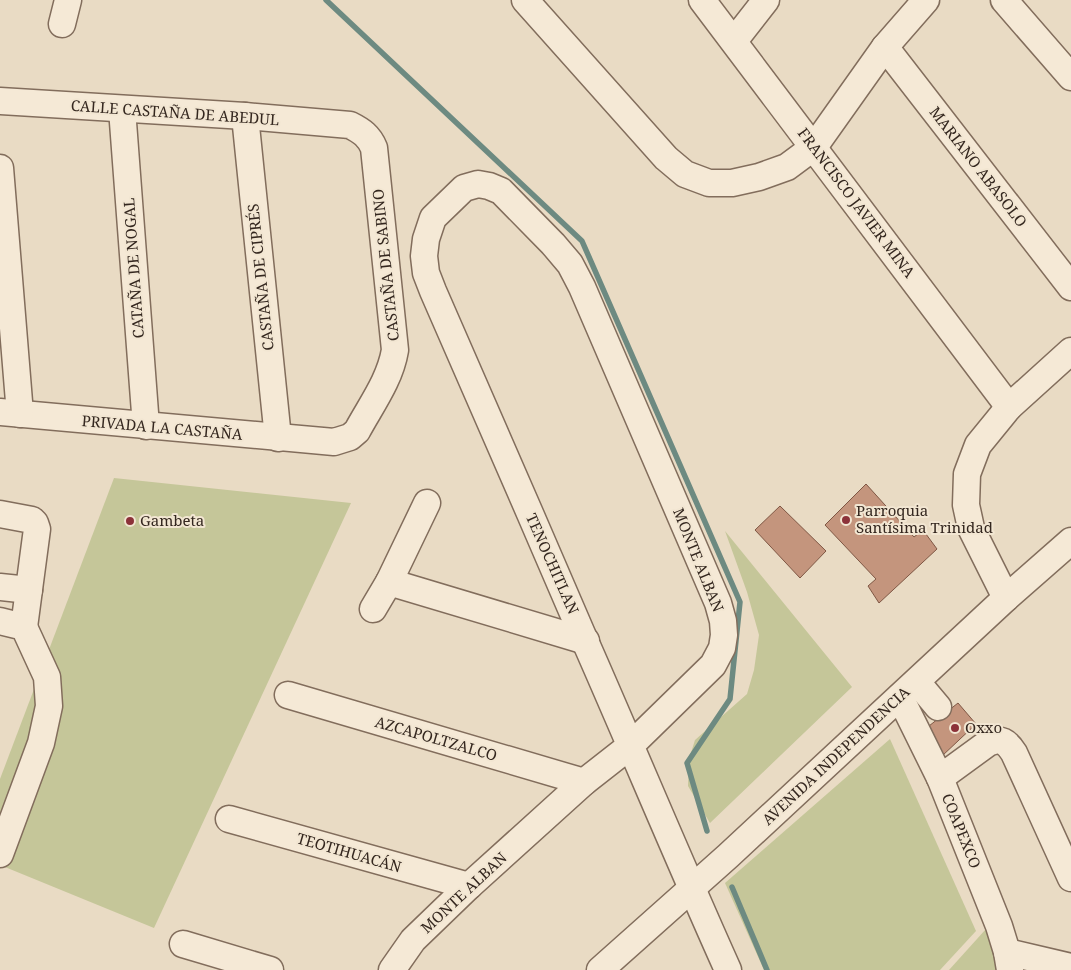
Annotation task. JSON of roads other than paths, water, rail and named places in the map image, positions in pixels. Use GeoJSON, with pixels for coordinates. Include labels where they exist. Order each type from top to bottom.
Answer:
{"type":"FeatureCollection","features":[{"type":"Feature","properties":{"kind":"street"},"geometry":{"type":"LineString","coordinates":[[525,0],[666,158],[685,174],[710,183],[732,183],[758,177],[787,167],[814,147],[885,47],[926,0]]}},
{"type":"Feature","properties":{"kind":"street","name":"FRANCISCO JAVIER MINA"},"geometry":{"type":"LineString","coordinates":[[702,0],[1009,407]]}},
{"type":"Feature","properties":{"kind":"street"},"geometry":{"type":"LineString","coordinates":[[734,41],[766,0]]}},
{"type":"Feature","properties":{"kind":"street"},"geometry":{"type":"LineString","coordinates":[[1004,0],[1071,77]]}},
{"type":"Feature","properties":{"kind":"street","name":"MARIANO ABASOLO"},"geometry":{"type":"LineString","coordinates":[[885,47],[1071,287]]}},
{"type":"Feature","properties":{"kind":"street","name":"CALLE CASTAÑA DE ABEDUL"},"geometry":{"type":"LineString","coordinates":[[0,101],[244,116],[350,125]]}},
{"type":"Feature","properties":{"kind":"street","name":"CATAÑA DE NOGAL"},"geometry":{"type":"LineString","coordinates":[[122,109],[146,426]]}},
{"type":"Feature","properties":{"kind":"street","name":"CASTAÑA DE CIPRÉS"},"geometry":{"type":"LineString","coordinates":[[244,116],[278,438]]}},
{"type":"Feature","properties":{"kind":"street","name":"CASTAÑA DE SABINO"},"geometry":{"type":"LineString","coordinates":[[325,443],[344,440],[357,431],[388,377],[394,350],[374,148],[370,139],[350,125]]}},
{"type":"Feature","properties":{"kind":"street"},"geometry":{"type":"LineString","coordinates":[[0,168],[10,413]]}},
{"type":"Feature","properties":{"kind":"street","name":"TENOCHITLAN"},"geometry":{"type":"LineString","coordinates":[[489,186],[478,184],[464,188],[434,218],[426,239],[424,256],[426,273],[630,746],[699,882],[728,970]]}},
{"type":"Feature","properties":{"kind":"street","name":"MONTE ALBAN"},"geometry":{"type":"LineString","coordinates":[[392,970],[413,940],[469,886],[584,782],[630,746],[713,665],[722,648],[724,635],[723,620],[718,603],[586,296],[570,264],[501,191],[489,186]]}},
{"type":"Feature","properties":{"kind":"street"},"geometry":{"type":"LineString","coordinates":[[1006,598],[971,528],[966,505],[967,474],[978,445],[1009,407],[1071,351]]}},
{"type":"Feature","properties":{"kind":"street","name":"PRIVADA LA CASTAÑA"},"geometry":{"type":"LineString","coordinates":[[10,413],[325,443]]}},
{"type":"Feature","properties":{"kind":"street"},"geometry":{"type":"LineString","coordinates":[[373,609],[389,582],[427,503]]}},
{"type":"Feature","properties":{"kind":"street"},"geometry":{"type":"LineString","coordinates":[[0,514],[27,518],[35,523],[37,529],[29,590],[12,624],[47,677],[49,706],[41,743],[0,854]]}},
{"type":"Feature","properties":{"kind":"street","name":"AVENIDA INDEPENDENCIA"},"geometry":{"type":"LineString","coordinates":[[600,970],[728,856],[1006,598],[1070,544]]}},
{"type":"Feature","properties":{"kind":"street"},"geometry":{"type":"LineString","coordinates":[[389,582],[586,641]]}},
{"type":"Feature","properties":{"kind":"street"},"geometry":{"type":"LineString","coordinates":[[0,586],[29,590]]}},
{"type":"Feature","properties":{"kind":"street"},"geometry":{"type":"LineString","coordinates":[[908,689],[938,707]]}},
{"type":"Feature","properties":{"kind":"street","name":"COAPEXCO"},"geometry":{"type":"LineString","coordinates":[[908,689],[1009,961]]}},
{"type":"Feature","properties":{"kind":"street","name":"AZCAPOLTZALCO"},"geometry":{"type":"LineString","coordinates":[[288,695],[584,782]]}},
{"type":"Feature","properties":{"kind":"street"},"geometry":{"type":"LineString","coordinates":[[940,778],[988,743],[995,740],[1003,740],[1014,754],[1071,878]]}},
{"type":"Feature","properties":{"kind":"street","name":"TEOTIHUACÁN"},"geometry":{"type":"LineString","coordinates":[[229,819],[469,886]]}},
{"type":"Feature","properties":{"kind":"street"},"geometry":{"type":"LineString","coordinates":[[183,944],[270,970]]}},
{"type":"Feature","properties":{"kind":"street"},"geometry":{"type":"LineString","coordinates":[[1009,961],[1071,967]]}},
{"type":"Feature","properties":{"kind":"waterway"},"geometry":{"type":"LineString","coordinates":[[326,0],[582,241],[740,602],[730,699],[687,763],[707,831]]}},
{"type":"Feature","properties":{"kind":"waterway"},"geometry":{"type":"LineString","coordinates":[[732,887],[767,970]]}},
{"type":"Feature","properties":{"kind":"place","name":"Parroquia Santísima Trinidad"},"geometry":{"type":"Point","coordinates":[846,520]}},
{"type":"Feature","properties":{"kind":"place","name":"Gambeta"},"geometry":{"type":"Point","coordinates":[130,521]}},
{"type":"Feature","properties":{"kind":"place","name":"Oxxo"},"geometry":{"type":"Point","coordinates":[955,728]}}]}
